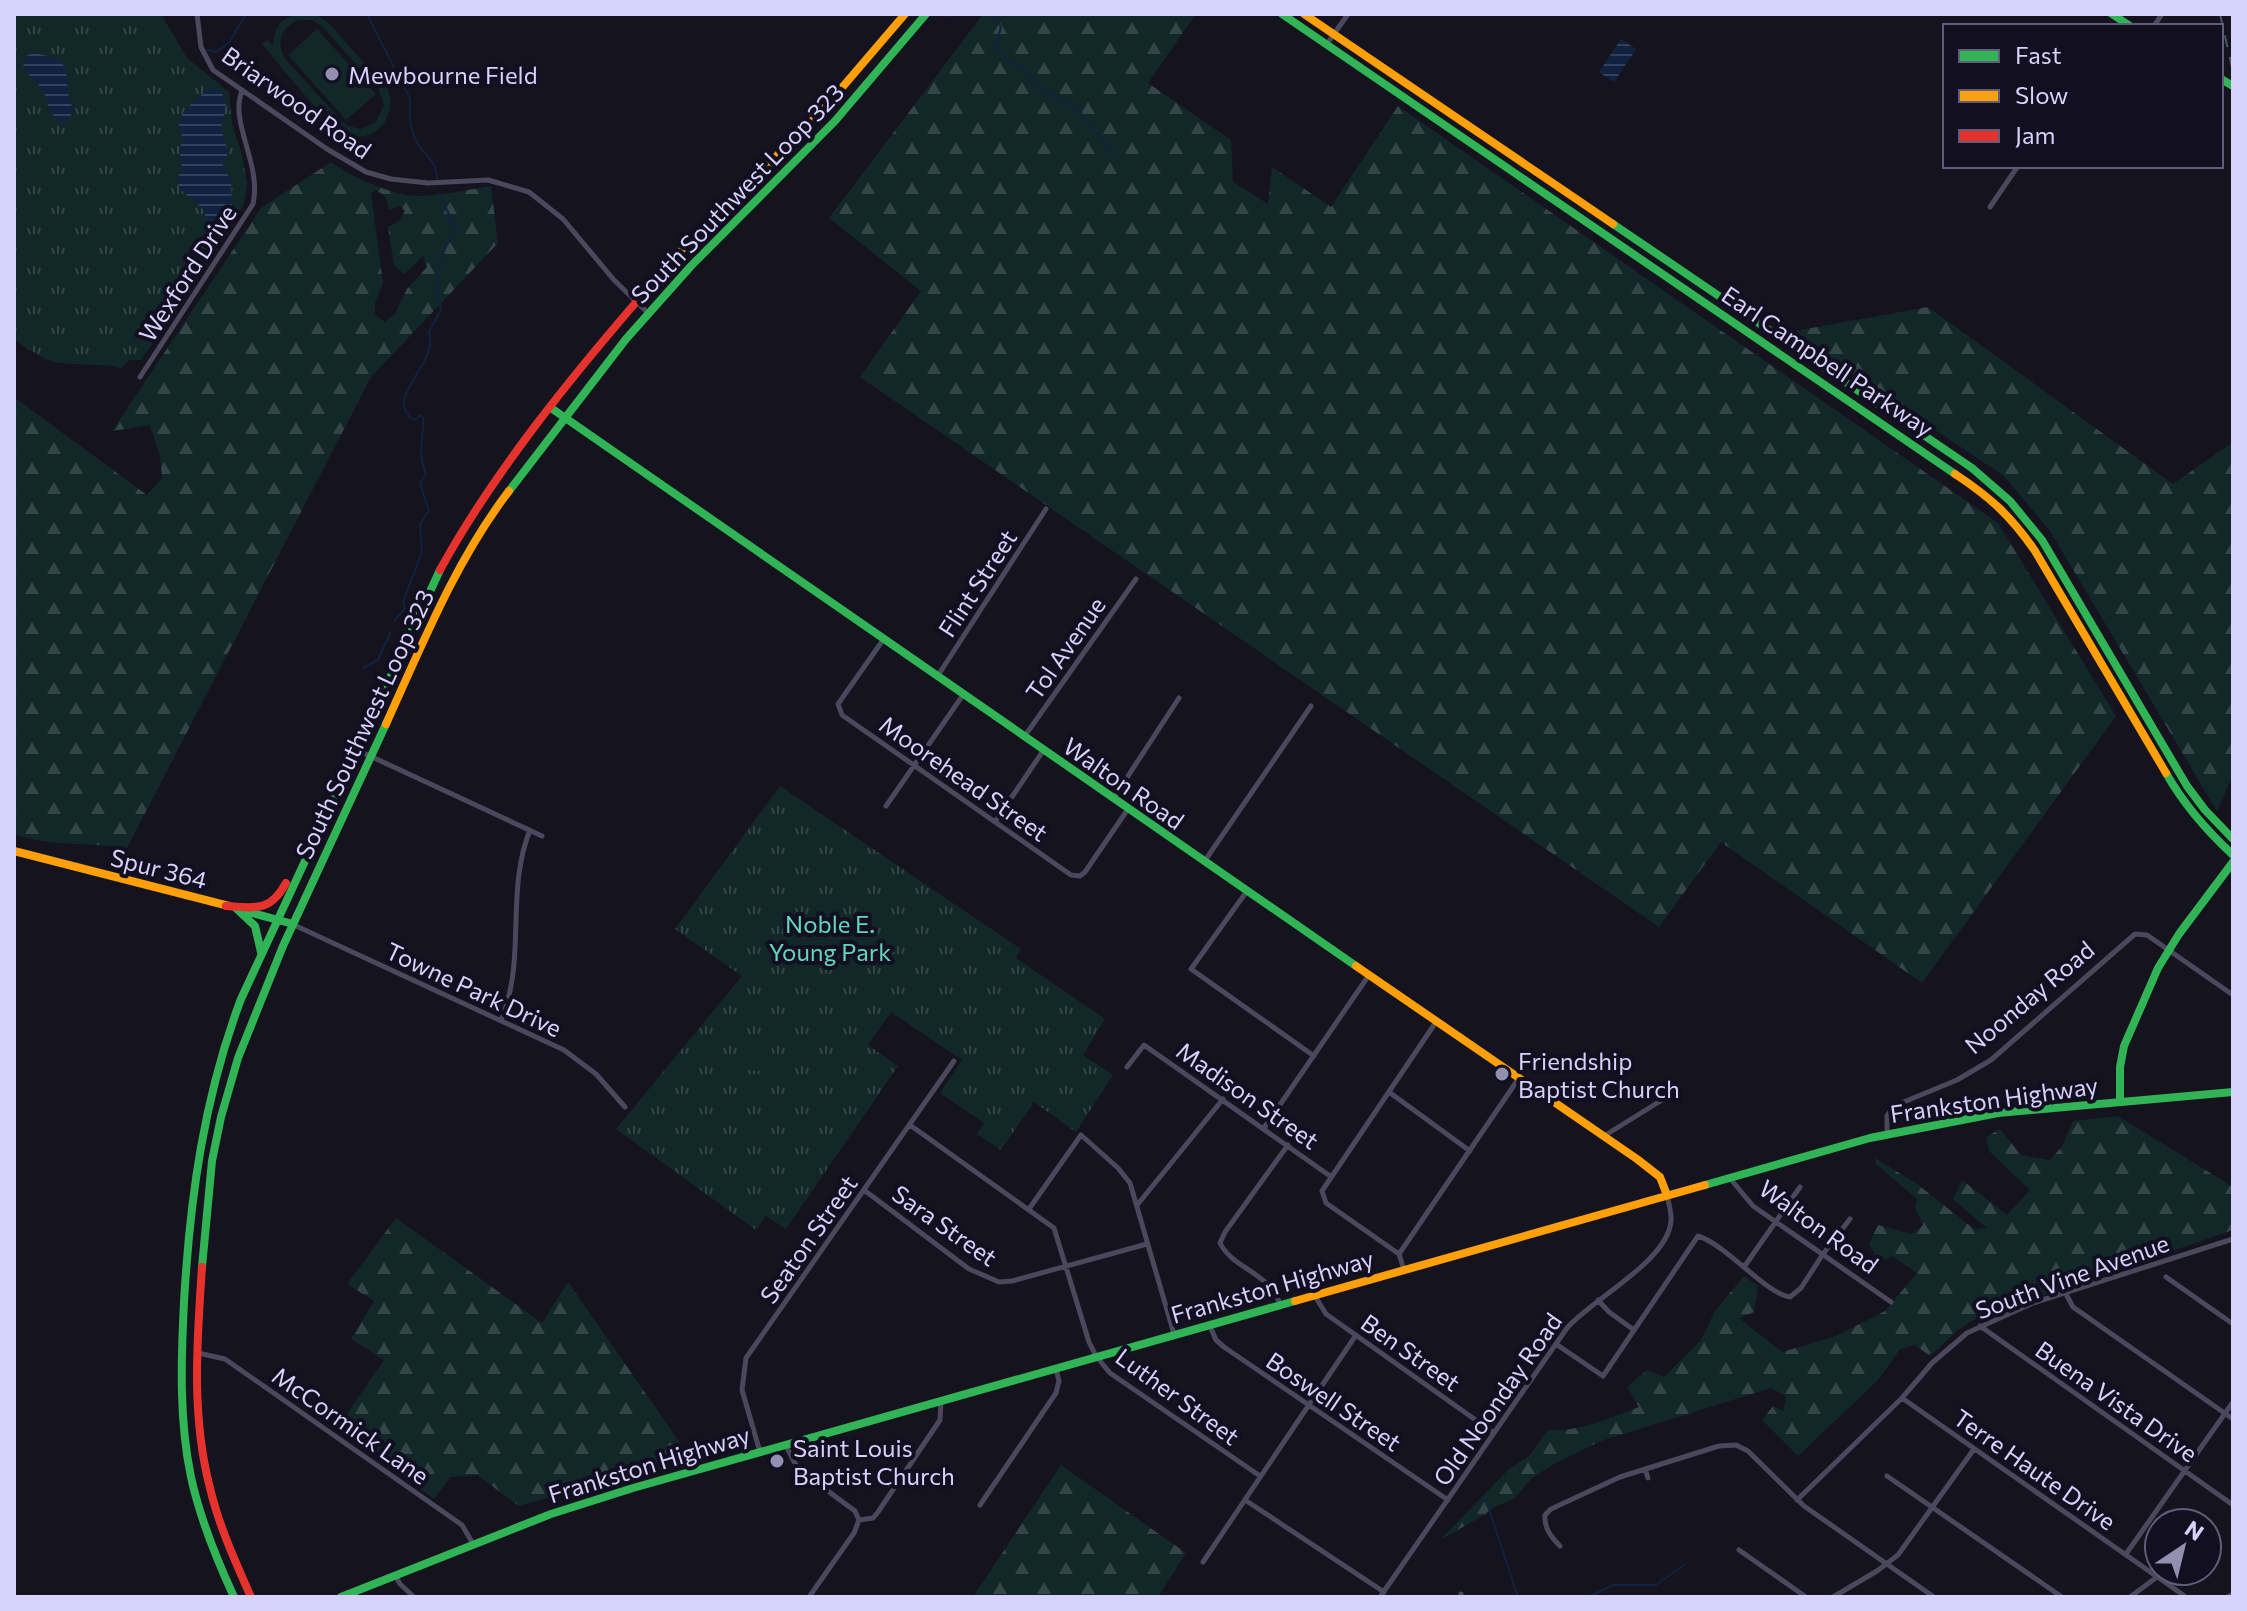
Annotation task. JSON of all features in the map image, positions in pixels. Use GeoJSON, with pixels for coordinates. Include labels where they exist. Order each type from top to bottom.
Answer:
{"type":"FeatureCollection","features":[{"type":"Feature","properties":{"kind":"main road","name":"South Southwest Loop 323"},"geometry":{"type":"LineString","coordinates":[[234,1597],[203,1526],[192,1483],[183,1433],[180,1384],[192,1191],[201,1133],[218,1064],[237,1007],[312,839],[444,562],[488,491],[635,302],[693,238],[811,123],[905,14]]}},
{"type":"Feature","properties":{"kind":"main road","name":"South Southwest Loop 323"},"geometry":{"type":"LineString","coordinates":[[251,1597],[220,1526],[207,1480],[197,1414],[196,1353],[213,1151],[238,1055],[257,1002],[433,621],[461,567],[503,499],[648,313],[711,244],[814,144],[926,14]]}},
{"type":"Feature","properties":{"kind":"main road","name":"Earl Campbell Parkway"},"geometry":{"type":"LineString","coordinates":[[1282,14],[1980,488],[2009,515],[2030,543],[2181,799],[2200,823],[2233,855]]}},
{"type":"Feature","properties":{"kind":"main road","name":"Earl Campbell Parkway"},"geometry":{"type":"LineString","coordinates":[[1304,14],[1987,479],[2007,496],[2033,526],[2187,786],[2233,839]]}},
{"type":"Feature","properties":{"kind":"main road"},"geometry":{"type":"LineString","coordinates":[[877,74],[885,50],[882,42]]}},
{"type":"Feature","properties":{"kind":"main road"},"geometry":{"type":"LineString","coordinates":[[1653,266],[1660,256]]}},
{"type":"Feature","properties":{"kind":"main road","name":"Walton Road"},"geometry":{"type":"LineString","coordinates":[[551,408],[1604,1136],[1658,1175],[1667,1195]]}},
{"type":"Feature","properties":{"kind":"main road"},"geometry":{"type":"LineString","coordinates":[[1980,488],[1987,479]]}},
{"type":"Feature","properties":{"kind":"main road"},"geometry":{"type":"LineString","coordinates":[[231,907],[260,908],[275,901],[312,839]]}},
{"type":"Feature","properties":{"kind":"main road","name":"Spur 364"},"geometry":{"type":"LineString","coordinates":[[14,851],[293,924]]}},
{"type":"Feature","properties":{"kind":"main road"},"geometry":{"type":"LineString","coordinates":[[2120,1102],[2120,1067],[2124,1046],[2168,950],[2233,862]]}},
{"type":"Feature","properties":{"kind":"main road"},"geometry":{"type":"LineString","coordinates":[[231,907],[257,930],[261,954]]}},
{"type":"Feature","properties":{"kind":"main road","name":"Frankston Highway"},"geometry":{"type":"LineString","coordinates":[[341,1597],[595,1499],[1887,1134],[1998,1113],[2233,1092]]}},
{"type":"Feature","properties":{"kind":"main road"},"geometry":{"type":"LineString","coordinates":[[192,1191],[207,1198]]}},
{"type":"Feature","properties":{"kind":"main road"},"geometry":{"type":"LineString","coordinates":[[192,1483],[207,1480]]}},
{"type":"Feature","properties":{"kind":"main road"},"geometry":{"type":"LineString","coordinates":[[222,1573],[222,1587],[227,1597]]}},
{"type":"Feature","properties":{"kind":"main road"},"geometry":{"type":"LineString","coordinates":[[245,1585],[258,1597]]}},
{"type":"Feature","properties":{"kind":"street","name":"Briarwood Road"},"geometry":{"type":"LineString","coordinates":[[197,14],[204,57],[213,70],[327,149],[373,175],[414,183],[488,180],[529,192],[563,219],[610,276],[648,313]]}},
{"type":"Feature","properties":{"kind":"street"},"geometry":{"type":"LineString","coordinates":[[1327,44],[1348,14]]}},
{"type":"Feature","properties":{"kind":"street","name":"Wexford Drive"},"geometry":{"type":"LineString","coordinates":[[140,377],[253,204],[254,174],[238,115],[242,91]]}},
{"type":"Feature","properties":{"kind":"street"},"geometry":{"type":"LineString","coordinates":[[1990,207],[2017,168]]}},
{"type":"Feature","properties":{"kind":"street","name":"Flint Street"},"geometry":{"type":"LineString","coordinates":[[937,677],[1046,509]]}},
{"type":"Feature","properties":{"kind":"street","name":"Tol Avenue"},"geometry":{"type":"LineString","coordinates":[[1024,737],[1136,579]]}},
{"type":"Feature","properties":{"kind":"street","name":"Moorehead Street"},"geometry":{"type":"LineString","coordinates":[[883,640],[841,697],[838,708],[851,721],[1071,875],[1080,876],[1085,872],[1128,809]]}},
{"type":"Feature","properties":{"kind":"street"},"geometry":{"type":"LineString","coordinates":[[886,806],[963,695]]}},
{"type":"Feature","properties":{"kind":"street"},"geometry":{"type":"LineString","coordinates":[[1113,799],[1179,698]]}},
{"type":"Feature","properties":{"kind":"street"},"geometry":{"type":"LineString","coordinates":[[1204,862],[1311,706]]}},
{"type":"Feature","properties":{"kind":"street"},"geometry":{"type":"LineString","coordinates":[[355,749],[542,836]]}},
{"type":"Feature","properties":{"kind":"street"},"geometry":{"type":"LineString","coordinates":[[995,822],[1043,751]]}},
{"type":"Feature","properties":{"kind":"street"},"geometry":{"type":"LineString","coordinates":[[501,1020],[512,991],[517,876],[530,830]]}},
{"type":"Feature","properties":{"kind":"street"},"geometry":{"type":"LineString","coordinates":[[1247,891],[1191,969],[1314,1056]]}},
{"type":"Feature","properties":{"kind":"street","name":"Towne Park Drive"},"geometry":{"type":"LineString","coordinates":[[293,924],[576,1058],[596,1074],[625,1107]]}},
{"type":"Feature","properties":{"kind":"street","name":"Noonday Road"},"geometry":{"type":"LineString","coordinates":[[1887,1134],[1887,1116],[1894,1106],[1957,1080],[1991,1060],[2132,935],[2147,935],[2168,950]]}},
{"type":"Feature","properties":{"kind":"street"},"geometry":{"type":"LineString","coordinates":[[2168,950],[2233,995]]}},
{"type":"Feature","properties":{"kind":"street"},"geometry":{"type":"LineString","coordinates":[[1264,1128],[1369,975]]}},
{"type":"Feature","properties":{"kind":"street"},"geometry":{"type":"LineString","coordinates":[[1404,1270],[1399,1254],[1326,1203],[1322,1191],[1436,1022]]}},
{"type":"Feature","properties":{"kind":"street","name":"Madison Street"},"geometry":{"type":"LineString","coordinates":[[1127,1067],[1144,1045],[1330,1176]]}},
{"type":"Feature","properties":{"kind":"street","name":"Seaton Street"},"geometry":{"type":"LineString","coordinates":[[760,1452],[742,1390],[746,1358],[954,1061]]}},
{"type":"Feature","properties":{"kind":"street"},"geometry":{"type":"LineString","coordinates":[[1399,1254],[1519,1078]]}},
{"type":"Feature","properties":{"kind":"street"},"geometry":{"type":"LineString","coordinates":[[1389,1092],[1470,1151]]}},
{"type":"Feature","properties":{"kind":"street"},"geometry":{"type":"LineString","coordinates":[[1604,1136],[1670,1095]]}},
{"type":"Feature","properties":{"kind":"street"},"geometry":{"type":"LineString","coordinates":[[1137,1205],[1223,1099]]}},
{"type":"Feature","properties":{"kind":"street","name":"Luther Street"},"geometry":{"type":"LineString","coordinates":[[910,1125],[1054,1228],[1089,1342],[1110,1373],[1260,1476]]}},
{"type":"Feature","properties":{"kind":"street"},"geometry":{"type":"LineString","coordinates":[[1029,1209],[1081,1135],[1125,1176],[1137,1205],[1174,1334]]}},
{"type":"Feature","properties":{"kind":"street"},"geometry":{"type":"LineString","coordinates":[[1280,1304],[1268,1283],[1229,1254],[1220,1243],[1288,1145]]}},
{"type":"Feature","properties":{"kind":"street","name":"Walton Road"},"geometry":{"type":"LineString","coordinates":[[1729,1177],[1747,1201],[1891,1302]]}},
{"type":"Feature","properties":{"kind":"street"},"geometry":{"type":"LineString","coordinates":[[1744,1267],[1800,1187]]}},
{"type":"Feature","properties":{"kind":"street","name":"Sara Street"},"geometry":{"type":"LineString","coordinates":[[864,1190],[984,1277],[999,1282],[1147,1244]]}},
{"type":"Feature","properties":{"kind":"street","name":"Old Noonday Road"},"geometry":{"type":"LineString","coordinates":[[1382,1595],[1573,1322],[1634,1273],[1665,1238],[1671,1223],[1667,1195]]}},
{"type":"Feature","properties":{"kind":"street"},"geometry":{"type":"LineString","coordinates":[[1556,1344],[1603,1376],[1698,1236],[1781,1295],[1790,1297],[1801,1288],[1850,1219]]}},
{"type":"Feature","properties":{"kind":"street","name":"South Vine Avenue"},"geometry":{"type":"LineString","coordinates":[[1797,1500],[1960,1337],[2026,1306],[2233,1239]]}},
{"type":"Feature","properties":{"kind":"street"},"geometry":{"type":"LineString","coordinates":[[2166,1277],[2233,1324]]}},
{"type":"Feature","properties":{"kind":"street","name":"Ben Street"},"geometry":{"type":"LineString","coordinates":[[1315,1294],[1323,1311],[1494,1433]]}},
{"type":"Feature","properties":{"kind":"street"},"geometry":{"type":"LineString","coordinates":[[2066,1294],[2071,1305],[2233,1419]]}},
{"type":"Feature","properties":{"kind":"street"},"geometry":{"type":"LineString","coordinates":[[1598,1300],[1634,1330]]}},
{"type":"Feature","properties":{"kind":"street","name":"Boswell Street"},"geometry":{"type":"LineString","coordinates":[[1209,1324],[1219,1343],[1448,1500]]}},
{"type":"Feature","properties":{"kind":"street","name":"Buena Vista Drive"},"geometry":{"type":"LineString","coordinates":[[1980,1326],[2233,1505]]}},
{"type":"Feature","properties":{"kind":"street"},"geometry":{"type":"LineString","coordinates":[[1203,1562],[1356,1335]]}},
{"type":"Feature","properties":{"kind":"street","name":"McCormick Lane"},"geometry":{"type":"LineString","coordinates":[[196,1353],[225,1359],[274,1392],[462,1525],[473,1544]]}},
{"type":"Feature","properties":{"kind":"street"},"geometry":{"type":"LineString","coordinates":[[980,1505],[1056,1393],[1059,1381],[1056,1368]]}},
{"type":"Feature","properties":{"kind":"street","name":"Terre Haute Drive"},"geometry":{"type":"LineString","coordinates":[[1902,1398],[2143,1567]]}},
{"type":"Feature","properties":{"kind":"street"},"geometry":{"type":"LineString","coordinates":[[859,1520],[873,1518],[878,1512],[940,1420],[943,1409],[941,1401]]}},
{"type":"Feature","properties":{"kind":"street"},"geometry":{"type":"LineString","coordinates":[[2126,1554],[2233,1402]]}},
{"type":"Feature","properties":{"kind":"street"},"geometry":{"type":"LineString","coordinates":[[785,1444],[796,1467],[855,1511],[859,1520],[854,1533],[809,1597]]}},
{"type":"Feature","properties":{"kind":"street"},"geometry":{"type":"LineString","coordinates":[[1560,1546],[1546,1524],[1547,1511],[1620,1477],[1719,1446],[1736,1445],[1751,1453],[1797,1500],[1934,1597]]}},
{"type":"Feature","properties":{"kind":"street"},"geometry":{"type":"LineString","coordinates":[[1833,1597],[1887,1565],[1908,1544],[1974,1449]]}},
{"type":"Feature","properties":{"kind":"street"},"geometry":{"type":"LineString","coordinates":[[1645,1469],[1648,1478]]}},
{"type":"Feature","properties":{"kind":"street"},"geometry":{"type":"LineString","coordinates":[[1887,1476],[2062,1597]]}},
{"type":"Feature","properties":{"kind":"street"},"geometry":{"type":"LineString","coordinates":[[1245,1500],[1382,1595]]}},
{"type":"Feature","properties":{"kind":"street"},"geometry":{"type":"LineString","coordinates":[[1739,1550],[1806,1597]]}},
{"type":"Feature","properties":{"kind":"street"},"geometry":{"type":"LineString","coordinates":[[395,1575],[414,1597]]}},
{"type":"Feature","properties":{"kind":"green space"},"geometry":{"type":"Polygon","coordinates":[[[14,14],[161,14],[187,58],[229,92],[232,124],[247,184],[244,203],[230,230],[141,360],[130,360],[120,368],[55,362],[14,340],[14,14]]]}},
{"type":"Feature","properties":{"kind":"green space"},"geometry":{"type":"Polygon","coordinates":[[[316,14],[329,23],[388,90],[390,109],[376,131],[359,137],[340,130],[304,94],[262,44],[267,40],[273,45],[281,22],[292,16],[316,14]],[[298,20],[284,31],[281,47],[285,59],[346,125],[360,129],[375,123],[384,105],[379,90],[322,26],[312,20],[298,20]]]}},
{"type":"Feature","properties":{"kind":"green space"},"geometry":{"type":"Polygon","coordinates":[[[983,14],[1196,14],[1148,83],[1231,140],[1233,182],[1268,204],[1272,167],[1331,207],[1398,106],[1998,523],[2116,716],[1922,983],[1721,842],[1659,927],[860,377],[921,291],[829,218],[983,14]]]}},
{"type":"Feature","properties":{"kind":"green space","name":"Mewbourne Field"},"geometry":{"type":"Polygon","coordinates":[[[317,29],[376,94],[346,120],[288,55],[317,29]]]}},
{"type":"Feature","properties":{"kind":"green space"},"geometry":{"type":"Polygon","coordinates":[[[331,162],[374,185],[410,195],[438,195],[491,186],[498,243],[371,377],[127,848],[55,843],[14,834],[14,397],[147,495],[162,478],[160,456],[150,425],[112,431],[261,208],[331,162]],[[376,190],[371,193],[383,283],[375,303],[375,315],[385,322],[395,314],[407,289],[427,267],[423,256],[405,274],[394,266],[388,227],[399,221],[405,211],[400,206],[389,210],[385,196],[376,190]]]}},
{"type":"Feature","properties":{"kind":"green space"},"geometry":{"type":"Polygon","coordinates":[[[1928,307],[2173,484],[2233,442],[2233,775],[2217,811],[2050,531],[2004,476],[1789,332],[1928,307]]]}},
{"type":"Feature","properties":{"kind":"green space","name":"Noble E. Young Park"},"geometry":{"type":"Polygon","coordinates":[[[780,786],[1021,949],[1016,958],[1105,1019],[1083,1055],[1113,1075],[1076,1132],[1034,1102],[1001,1150],[977,1134],[984,1123],[940,1093],[962,1060],[891,1012],[868,1045],[898,1066],[786,1229],[766,1216],[756,1230],[616,1129],[742,976],[675,929],[780,786]]]}},
{"type":"Feature","properties":{"kind":"green space"},"geometry":{"type":"Polygon","coordinates":[[[747,1034],[753,1038],[763,1034],[772,1041],[770,1072],[741,1069],[741,1041],[747,1034]]]}},
{"type":"Feature","properties":{"kind":"green space"},"geometry":{"type":"Polygon","coordinates":[[[2118,1116],[2233,1187],[2233,1230],[1977,1318],[1958,1330],[1930,1356],[1915,1345],[1900,1349],[1878,1380],[1798,1456],[1762,1420],[1773,1406],[1783,1411],[1786,1396],[1771,1388],[1601,1441],[1554,1464],[1532,1478],[1514,1499],[1494,1507],[1440,1540],[1509,1469],[1529,1456],[1548,1430],[1583,1427],[1639,1407],[1627,1387],[1647,1370],[1664,1377],[1701,1340],[1715,1311],[1744,1276],[1758,1286],[1754,1312],[1739,1318],[1782,1352],[1836,1336],[1885,1311],[1917,1273],[1892,1256],[1884,1260],[1875,1255],[1869,1244],[1878,1225],[1912,1234],[1923,1225],[1915,1208],[1917,1199],[1876,1164],[1875,1158],[1917,1184],[1974,1229],[1987,1228],[1953,1199],[1962,1180],[2007,1215],[2030,1190],[1989,1151],[1986,1137],[2000,1129],[2021,1155],[2049,1160],[2061,1148],[2073,1121],[2118,1116]]]}},
{"type":"Feature","properties":{"kind":"green space"},"geometry":{"type":"Polygon","coordinates":[[[396,1218],[542,1323],[568,1282],[690,1457],[519,1506],[477,1475],[450,1477],[434,1499],[337,1428],[384,1360],[351,1339],[374,1301],[347,1284],[396,1218]]]}},
{"type":"Feature","properties":{"kind":"green space"},"geometry":{"type":"Polygon","coordinates":[[[1061,1465],[1186,1553],[1158,1597],[973,1597],[1061,1465]]]}},
{"type":"Feature","properties":{"kind":"water"},"geometry":{"type":"Polygon","coordinates":[[[1621,39],[1636,49],[1614,82],[1599,72],[1621,39]]]}},
{"type":"Feature","properties":{"kind":"water"},"geometry":{"type":"Polygon","coordinates":[[[34,53],[57,58],[66,68],[73,110],[69,120],[61,122],[53,115],[42,89],[26,71],[23,62],[34,53]]]}},
{"type":"Feature","properties":{"kind":"water"},"geometry":{"type":"Polygon","coordinates":[[[208,87],[221,91],[226,104],[221,129],[228,152],[222,168],[231,179],[232,206],[225,230],[215,244],[204,240],[205,214],[199,204],[181,190],[177,180],[182,168],[179,148],[184,140],[179,123],[181,116],[208,87]]]}},
{"type":"Feature","properties":{"kind":"waterway"},"geometry":{"type":"LineString","coordinates":[[207,50],[216,52],[229,43],[246,14]]}},
{"type":"Feature","properties":{"kind":"waterway"},"geometry":{"type":"LineString","coordinates":[[367,14],[410,99],[415,139],[433,163],[437,178]]}},
{"type":"Feature","properties":{"kind":"waterway"},"geometry":{"type":"LineString","coordinates":[[945,14],[958,14]]}},
{"type":"Feature","properties":{"kind":"waterway"},"geometry":{"type":"LineString","coordinates":[[993,14],[1001,27],[995,49],[1022,68],[1039,88],[1078,109],[1112,152]]}},
{"type":"Feature","properties":{"kind":"waterway"},"geometry":{"type":"LineString","coordinates":[[395,620],[405,608],[403,602],[422,552],[420,524],[429,511],[420,483],[426,474],[421,453],[423,418],[421,415],[414,420],[406,411],[404,402],[427,356],[429,332],[441,310],[439,267],[446,247],[458,228],[448,220],[449,214],[438,194]]}},
{"type":"Feature","properties":{"kind":"waterway"},"geometry":{"type":"LineString","coordinates":[[363,668],[378,660],[390,633]]}},
{"type":"Feature","properties":{"kind":"waterway"},"geometry":{"type":"LineString","coordinates":[[1486,1500],[1518,1597]]}},
{"type":"Feature","properties":{"kind":"waterway"},"geometry":{"type":"LineString","coordinates":[[1588,1597],[1613,1585],[1656,1585],[1684,1565]]}},
{"type":"Feature","properties":{"kind":"railway"},"geometry":{"type":"LineString","coordinates":[[2220,14],[2222,24]]}},
{"type":"Feature","properties":{"kind":"railway"},"geometry":{"type":"LineString","coordinates":[[2223,27],[2233,72]]}},
{"type":"Feature","properties":{"kind":"traffic: fast"},"geometry":{"type":"LineString","coordinates":[[509,491],[626,339],[691,266],[835,121],[926,14]]}},
{"type":"Feature","properties":{"kind":"traffic: fast"},"geometry":{"type":"LineString","coordinates":[[1282,14],[1955,474]]}},
{"type":"Feature","properties":{"kind":"traffic: fast"},"geometry":{"type":"LineString","coordinates":[[2112,14],[2127,24]]}},
{"type":"Feature","properties":{"kind":"traffic: fast"},"geometry":{"type":"LineString","coordinates":[[2223,80],[2233,86]]}},
{"type":"Feature","properties":{"kind":"traffic: fast"},"geometry":{"type":"LineString","coordinates":[[1613,224],[1972,468],[2010,501],[2042,540],[2187,786],[2233,839]]}},
{"type":"Feature","properties":{"kind":"traffic: fast"},"geometry":{"type":"LineString","coordinates":[[551,408],[1356,966]]}},
{"type":"Feature","properties":{"kind":"traffic: fast"},"geometry":{"type":"LineString","coordinates":[[234,1597],[209,1538],[195,1493],[183,1412],[182,1346],[187,1263],[195,1186],[208,1110],[241,999],[440,570]]}},
{"type":"Feature","properties":{"kind":"traffic: fast"},"geometry":{"type":"LineString","coordinates":[[202,1267],[212,1161],[238,1058],[283,946],[386,724]]}},
{"type":"Feature","properties":{"kind":"traffic: fast"},"geometry":{"type":"LineString","coordinates":[[2166,773],[2196,817],[2233,855]]}},
{"type":"Feature","properties":{"kind":"traffic: fast"},"geometry":{"type":"LineString","coordinates":[[2120,1102],[2120,1067],[2124,1046],[2158,968],[2179,934],[2233,862]]}},
{"type":"Feature","properties":{"kind":"traffic: fast"},"geometry":{"type":"LineString","coordinates":[[236,908],[255,926],[261,952]]}},
{"type":"Feature","properties":{"kind":"traffic: fast"},"geometry":{"type":"LineString","coordinates":[[241,910],[293,924]]}},
{"type":"Feature","properties":{"kind":"traffic: fast"},"geometry":{"type":"LineString","coordinates":[[1705,1185],[1870,1138],[1998,1113],[2233,1092]]}},
{"type":"Feature","properties":{"kind":"traffic: fast"},"geometry":{"type":"LineString","coordinates":[[341,1597],[551,1514],[633,1488],[1295,1301]]}},
{"type":"Feature","properties":{"kind":"traffic: slow"},"geometry":{"type":"LineString","coordinates":[[644,293],[680,252],[822,111],[905,14]]}},
{"type":"Feature","properties":{"kind":"traffic: slow"},"geometry":{"type":"LineString","coordinates":[[1304,14],[1613,224]]}},
{"type":"Feature","properties":{"kind":"traffic: slow"},"geometry":{"type":"LineString","coordinates":[[1955,474],[1999,508],[2035,551],[2166,773]]}},
{"type":"Feature","properties":{"kind":"traffic: slow"},"geometry":{"type":"LineString","coordinates":[[386,724],[456,574],[509,491]]}},
{"type":"Feature","properties":{"kind":"traffic: slow"},"geometry":{"type":"LineString","coordinates":[[14,851],[229,906]]}},
{"type":"Feature","properties":{"kind":"traffic: slow"},"geometry":{"type":"LineString","coordinates":[[1356,966],[1637,1159],[1660,1177],[1667,1195]]}},
{"type":"Feature","properties":{"kind":"traffic: slow"},"geometry":{"type":"LineString","coordinates":[[1295,1301],[1705,1185]]}},
{"type":"Feature","properties":{"kind":"traffic: jam"},"geometry":{"type":"LineString","coordinates":[[440,570],[484,497],[535,426],[644,293]]}},
{"type":"Feature","properties":{"kind":"traffic: jam"},"geometry":{"type":"LineString","coordinates":[[226,906],[268,904],[286,883]]}},
{"type":"Feature","properties":{"kind":"traffic: jam"},"geometry":{"type":"LineString","coordinates":[[202,1267],[197,1378],[204,1461],[218,1516],[251,1597]]}},
{"type":"Feature","properties":{"kind":"place","name":"Mewbourne Field"},"geometry":{"type":"Point","coordinates":[332,74]}},
{"type":"Feature","properties":{"kind":"place","name":"Friendship Baptist Church"},"geometry":{"type":"Point","coordinates":[1502,1074]}},
{"type":"Feature","properties":{"kind":"place","name":"Saint Louis Baptist Church"},"geometry":{"type":"Point","coordinates":[777,1461]}}]}
